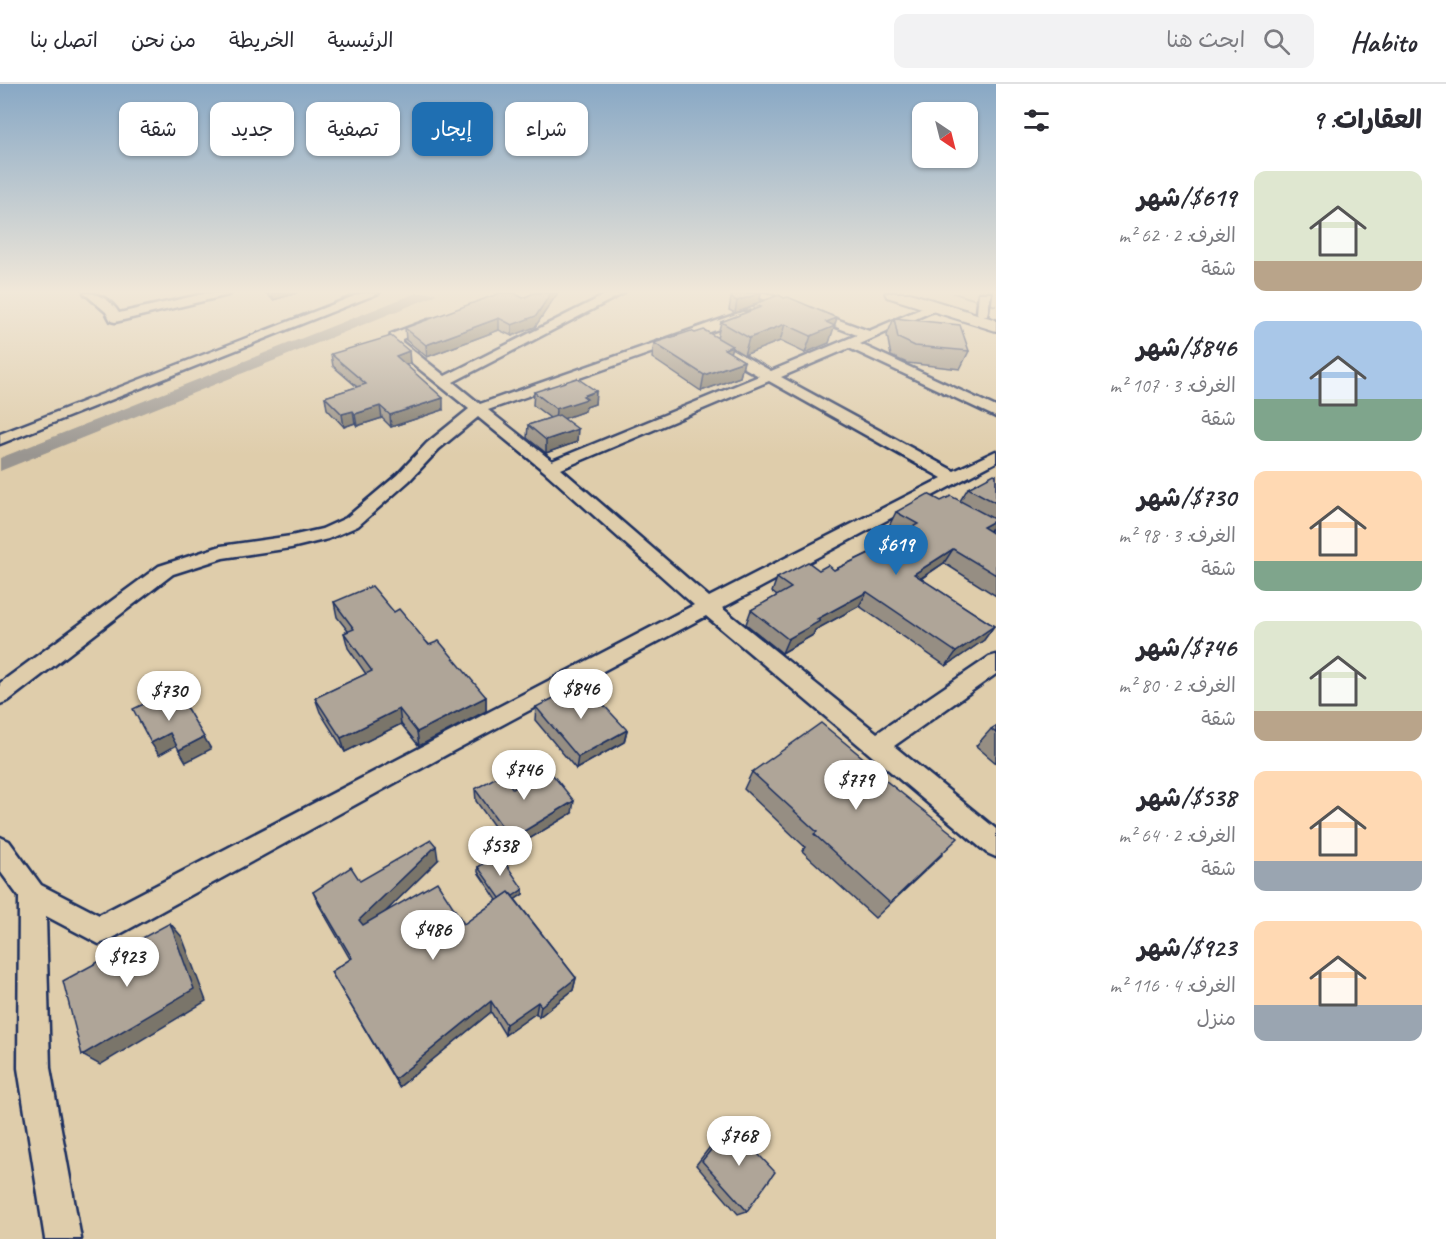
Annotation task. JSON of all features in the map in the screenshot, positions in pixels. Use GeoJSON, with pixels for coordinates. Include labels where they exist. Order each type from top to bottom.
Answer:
{"type":"FeatureCollection","features":[{"type":"Feature","properties":{"kind":"street"},"geometry":{"type":"LineString","coordinates":[[0,439],[235,347]]}},
{"type":"Feature","properties":{"kind":"street"},"geometry":{"type":"LineString","coordinates":[[403,347],[550,468],[707,606],[996,845]]}},
{"type":"Feature","properties":{"kind":"street"},"geometry":{"type":"LineString","coordinates":[[445,381],[512,347]]}},
{"type":"Feature","properties":{"kind":"street"},"geometry":{"type":"LineString","coordinates":[[0,695],[166,570],[221,552],[291,542],[328,533],[352,522],[403,478],[433,446],[478,409],[654,347]]}},
{"type":"Feature","properties":{"kind":"street"},"geometry":{"type":"LineString","coordinates":[[717,347],[767,377],[954,478]]}},
{"type":"Feature","properties":{"kind":"street"},"geometry":{"type":"LineString","coordinates":[[550,468],[839,347]]}},
{"type":"Feature","properties":{"kind":"street"},"geometry":{"type":"LineString","coordinates":[[856,347],[996,413]]}},
{"type":"Feature","properties":{"kind":"street"},"geometry":{"type":"LineString","coordinates":[[0,849],[32,894],[99,930],[707,606],[996,456]]}},
{"type":"Feature","properties":{"kind":"street"},"geometry":{"type":"LineString","coordinates":[[927,492],[996,530]]}},
{"type":"Feature","properties":{"kind":"street"},"geometry":{"type":"LineString","coordinates":[[875,747],[996,663]]}},
{"type":"Feature","properties":{"kind":"street"},"geometry":{"type":"LineString","coordinates":[[32,894],[34,1068],[63,1239]]}},
{"type":"Feature","properties":{"kind":"building"},"geometry":{"type":"Polygon","coordinates":[[[355,347],[404,347],[409,351],[396,356],[443,398],[390,415],[380,406],[355,414],[353,411],[342,414],[325,397],[366,384],[331,354],[355,347]]]}},
{"type":"Feature","properties":{"kind":"building"},"geometry":{"type":"Polygon","coordinates":[[[660,347],[730,347],[724,349],[744,361],[704,375],[660,347]]]}},
{"type":"Feature","properties":{"kind":"building"},"geometry":{"type":"Polygon","coordinates":[[[925,347],[968,347],[969,351],[925,347]]]}},
{"type":"Feature","properties":{"kind":"building"},"geometry":{"type":"Polygon","coordinates":[[[577,378],[596,391],[583,396],[587,399],[556,409],[534,392],[577,378]]]}},
{"type":"Feature","properties":{"kind":"building"},"geometry":{"type":"Polygon","coordinates":[[[559,415],[578,429],[546,440],[528,425],[559,415]]]}},
{"type":"Feature","properties":{"kind":"building"},"geometry":{"type":"Polygon","coordinates":[[[996,475],[996,503],[968,488],[996,475]]]}},
{"type":"Feature","properties":{"kind":"building"},"geometry":{"type":"Polygon","coordinates":[[[928,494],[941,501],[951,496],[996,520],[983,527],[996,535],[996,575],[953,549],[914,574],[994,626],[956,652],[867,592],[817,619],[820,621],[788,639],[751,610],[791,588],[777,578],[808,562],[819,570],[828,565],[834,570],[880,548],[878,546],[918,524],[896,512],[928,494]]]}},
{"type":"Feature","properties":{"kind":"building"},"geometry":{"type":"Polygon","coordinates":[[[372,586],[394,612],[399,609],[429,645],[439,641],[486,697],[417,732],[399,709],[341,738],[315,698],[372,671],[344,633],[354,629],[334,602],[372,586]]]}},
{"type":"Feature","properties":{"kind":"building"},"geometry":{"type":"Polygon","coordinates":[[[583,683],[627,730],[578,757],[536,707],[583,683]]]}},
{"type":"Feature","properties":{"kind":"building"},"geometry":{"type":"Polygon","coordinates":[[[179,695],[204,737],[179,750],[170,733],[151,743],[133,709],[152,700],[156,707],[179,695]]]}},
{"type":"Feature","properties":{"kind":"building"},"geometry":{"type":"Polygon","coordinates":[[[821,723],[873,766],[870,768],[958,838],[890,903],[814,834],[817,832],[752,772],[821,723]]]}},
{"type":"Feature","properties":{"kind":"building"},"geometry":{"type":"Polygon","coordinates":[[[548,769],[574,801],[511,839],[475,789],[502,774],[513,789],[548,769]]]}},
{"type":"Feature","properties":{"kind":"building"},"geometry":{"type":"Polygon","coordinates":[[[431,840],[436,846],[359,920],[363,925],[437,882],[464,924],[509,892],[576,978],[541,1006],[538,1002],[506,1024],[491,1001],[395,1079],[331,972],[352,958],[313,892],[351,867],[360,881],[431,840]]]}},
{"type":"Feature","properties":{"kind":"building"},"geometry":{"type":"Polygon","coordinates":[[[499,854],[523,889],[513,896],[509,892],[500,898],[478,867],[499,854]]]}},
{"type":"Feature","properties":{"kind":"building"},"geometry":{"type":"Polygon","coordinates":[[[170,923],[194,989],[82,1055],[63,981],[170,923]]]}},
{"type":"Feature","properties":{"kind":"building"},"geometry":{"type":"Polygon","coordinates":[[[731,1125],[775,1172],[747,1211],[702,1161],[731,1125]]]}},
{"type":"Feature","properties":{"kind":"waterway"},"geometry":{"type":"LineString","coordinates":[[0,465],[295,347]]}}]}
